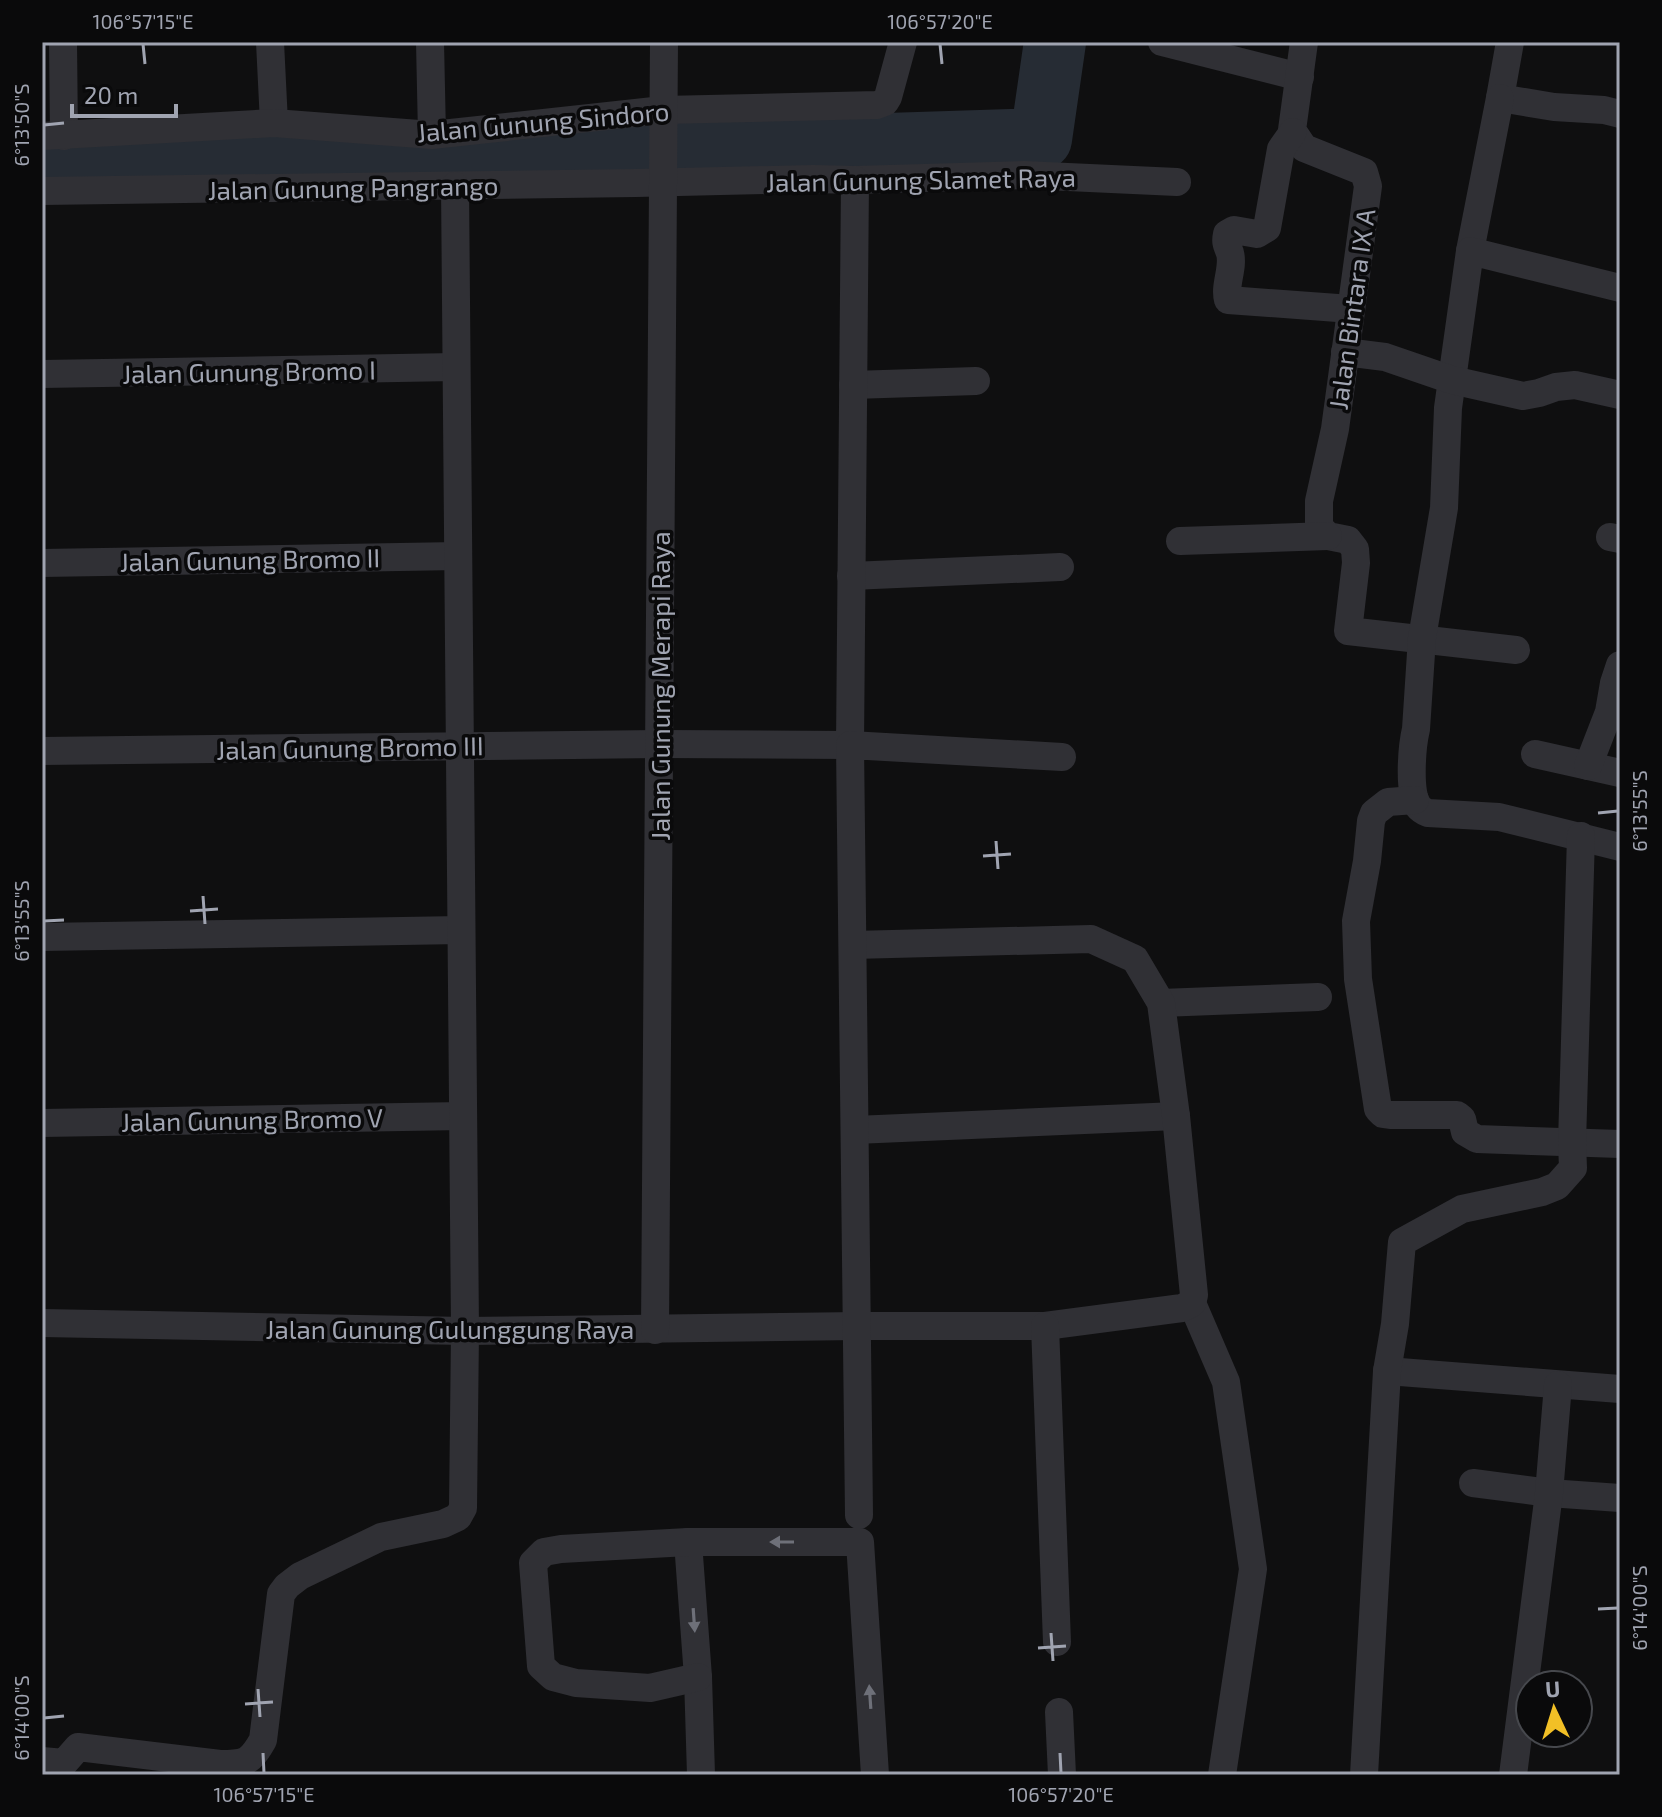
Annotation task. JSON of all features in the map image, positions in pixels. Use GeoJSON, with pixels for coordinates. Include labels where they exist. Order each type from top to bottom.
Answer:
{"type":"FeatureCollection","features":[{"type":"Feature","properties":{"kind":"street"},"geometry":{"type":"LineString","coordinates":[[53,136],[63,42]]}},
{"type":"Feature","properties":{"kind":"street"},"geometry":{"type":"LineString","coordinates":[[270,42],[274,123]]}},
{"type":"Feature","properties":{"kind":"street"},"geometry":{"type":"LineString","coordinates":[[430,42],[432,135]]}},
{"type":"Feature","properties":{"kind":"street","name":"Jalan Gunung Merapi Raya"},"geometry":{"type":"LineString","coordinates":[[655,1330],[664,42]]}},
{"type":"Feature","properties":{"kind":"street","name":"Jalan Gunung Sindoro"},"geometry":{"type":"LineString","coordinates":[[53,136],[274,123],[432,135],[663,116],[877,105],[888,97],[903,42]]}},
{"type":"Feature","properties":{"kind":"street"},"geometry":{"type":"LineString","coordinates":[[1162,42],[1300,77]]}},
{"type":"Feature","properties":{"kind":"street"},"geometry":{"type":"LineString","coordinates":[[1304,42],[1293,132],[1281,149],[1267,228],[1257,234],[1234,230],[1227,234],[1225,244],[1231,255],[1226,294],[1228,300],[1351,309]]}},
{"type":"Feature","properties":{"kind":"street"},"geometry":{"type":"LineString","coordinates":[[1510,42],[1470,251],[1448,408],[1444,508],[1422,638],[1411,772],[1415,800],[1419,809],[1428,813],[1499,817],[1620,847]]}},
{"type":"Feature","properties":{"kind":"street"},"geometry":{"type":"LineString","coordinates":[[1501,91],[1554,107],[1620,114]]}},
{"type":"Feature","properties":{"kind":"street","name":"Jalan Bintara IX A"},"geometry":{"type":"LineString","coordinates":[[1293,132],[1304,148],[1364,172],[1368,186],[1335,429],[1319,501],[1319,527],[1328,536]]}},
{"type":"Feature","properties":{"kind":"street","name":"Jalan Gunung Slamet Raya"},"geometry":{"type":"LineString","coordinates":[[664,175],[855,180],[1024,175],[1177,182]]}},
{"type":"Feature","properties":{"kind":"street","name":"Jalan Gunung Pangrango"},"geometry":{"type":"LineString","coordinates":[[42,191],[455,186],[664,175]]}},
{"type":"Feature","properties":{"kind":"street"},"geometry":{"type":"LineString","coordinates":[[855,180],[850,745],[859,1515]]}},
{"type":"Feature","properties":{"kind":"street"},"geometry":{"type":"LineString","coordinates":[[42,1761],[64,1763],[78,1747],[219,1769],[243,1764],[255,1754],[263,1740],[281,1594],[287,1586],[300,1576],[381,1537],[443,1524],[458,1517],[463,1508],[465,1331],[455,186]]}},
{"type":"Feature","properties":{"kind":"street"},"geometry":{"type":"LineString","coordinates":[[1470,251],[1620,288]]}},
{"type":"Feature","properties":{"kind":"street"},"geometry":{"type":"LineString","coordinates":[[1345,352],[1385,357],[1452,380],[1523,396],[1575,385],[1620,395]]}},
{"type":"Feature","properties":{"kind":"street","name":"Jalan Gunung Bromo I"},"geometry":{"type":"LineString","coordinates":[[42,374],[456,367]]}},
{"type":"Feature","properties":{"kind":"street"},"geometry":{"type":"LineString","coordinates":[[853,385],[976,381]]}},
{"type":"Feature","properties":{"kind":"street"},"geometry":{"type":"LineString","coordinates":[[1180,541],[1328,536],[1348,540],[1355,549],[1356,563],[1348,631],[1516,650]]}},
{"type":"Feature","properties":{"kind":"street","name":"Jalan Gunung Bromo II"},"geometry":{"type":"LineString","coordinates":[[42,563],[458,556]]}},
{"type":"Feature","properties":{"kind":"street"},"geometry":{"type":"LineString","coordinates":[[851,576],[1060,567]]}},
{"type":"Feature","properties":{"kind":"street"},"geometry":{"type":"LineString","coordinates":[[1588,766],[1609,712],[1620,665]]}},
{"type":"Feature","properties":{"kind":"street","name":"Jalan Gunung Bromo III"},"geometry":{"type":"LineString","coordinates":[[42,751],[659,744],[850,745],[1062,757]]}},
{"type":"Feature","properties":{"kind":"street"},"geometry":{"type":"LineString","coordinates":[[1535,754],[1620,773]]}},
{"type":"Feature","properties":{"kind":"street"},"geometry":{"type":"LineString","coordinates":[[1415,800],[1388,802],[1374,813],[1356,921],[1358,979],[1378,1109],[1390,1115],[1457,1115],[1462,1119],[1465,1132],[1477,1139],[1620,1144]]}},
{"type":"Feature","properties":{"kind":"street"},"geometry":{"type":"LineString","coordinates":[[1364,1775],[1387,1371],[1395,1324],[1402,1242],[1462,1209],[1557,1186],[1573,1168],[1581,836]]}},
{"type":"Feature","properties":{"kind":"street"},"geometry":{"type":"LineString","coordinates":[[42,937],[461,930]]}},
{"type":"Feature","properties":{"kind":"street"},"geometry":{"type":"LineString","coordinates":[[853,945],[1091,939],[1135,959],[1161,1003],[1176,1116],[1194,1295],[1192,1303],[1226,1382],[1253,1569],[1222,1775]]}},
{"type":"Feature","properties":{"kind":"street"},"geometry":{"type":"LineString","coordinates":[[1161,1003],[1318,997]]}},
{"type":"Feature","properties":{"kind":"street","name":"Jalan Gunung Bromo V"},"geometry":{"type":"LineString","coordinates":[[42,1123],[463,1116]]}},
{"type":"Feature","properties":{"kind":"street"},"geometry":{"type":"LineString","coordinates":[[855,1130],[1176,1116]]}},
{"type":"Feature","properties":{"kind":"street","name":"Jalan Gunung Gulunggung Raya"},"geometry":{"type":"LineString","coordinates":[[42,1323],[465,1331],[1045,1326],[1182,1308],[1192,1303]]}},
{"type":"Feature","properties":{"kind":"street"},"geometry":{"type":"LineString","coordinates":[[1045,1326],[1057,1642]]}},
{"type":"Feature","properties":{"kind":"street"},"geometry":{"type":"LineString","coordinates":[[1387,1371],[1620,1389]]}},
{"type":"Feature","properties":{"kind":"street"},"geometry":{"type":"LineString","coordinates":[[1513,1775],[1549,1493],[1558,1385]]}},
{"type":"Feature","properties":{"kind":"street"},"geometry":{"type":"LineString","coordinates":[[1473,1483],[1620,1498]]}},
{"type":"Feature","properties":{"kind":"street"},"geometry":{"type":"LineString","coordinates":[[688,1542],[698,1677],[701,1775]]}},
{"type":"Feature","properties":{"kind":"street"},"geometry":{"type":"LineString","coordinates":[[698,1677],[650,1688],[576,1683],[553,1677],[541,1666],[533,1563],[544,1552],[561,1549],[688,1542],[860,1542],[875,1775]]}},
{"type":"Feature","properties":{"kind":"street"},"geometry":{"type":"LineString","coordinates":[[1059,1712],[1062,1775]]}},
{"type":"Feature","properties":{"kind":"waterway"},"geometry":{"type":"LineString","coordinates":[[42,155],[640,152],[1041,139],[1055,42]]}}]}
